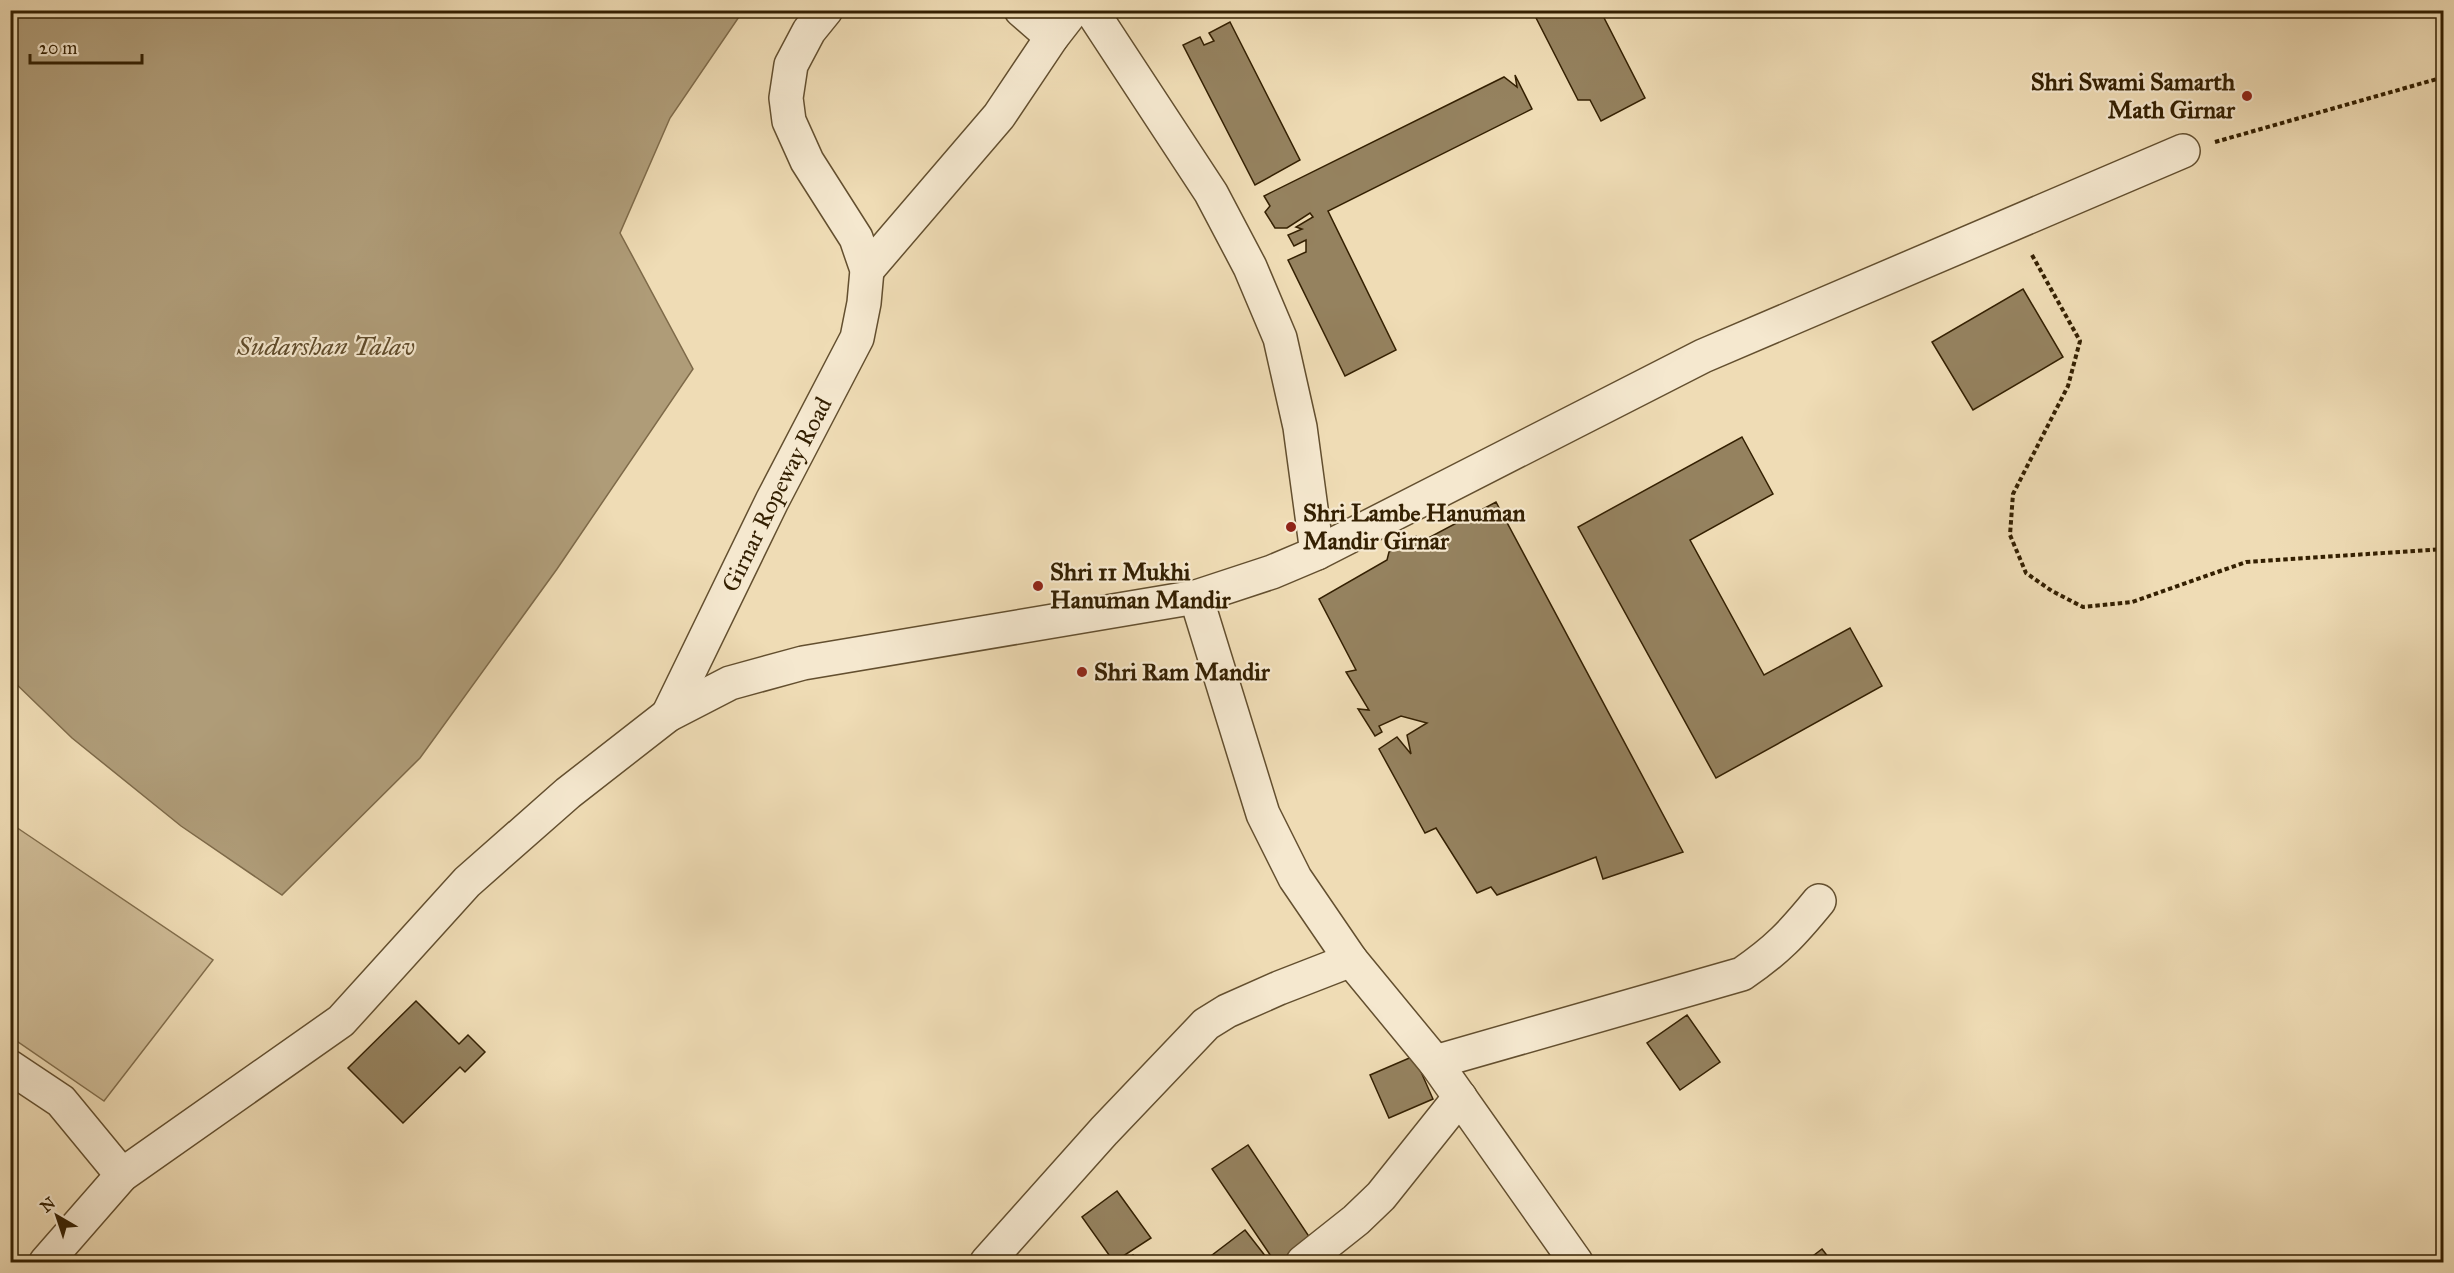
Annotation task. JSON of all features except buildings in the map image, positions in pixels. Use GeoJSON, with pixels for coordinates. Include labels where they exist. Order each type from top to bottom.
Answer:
{"type":"FeatureCollection","features":[{"type":"Feature","properties":{"kind":"street","name":"Girnar Ropeway Road"},"geometry":{"type":"LineString","coordinates":[[669,715],[771,501],[857,338],[864,303],[867,270],[856,238],[807,161],[789,121],[786,98],[791,65],[810,30],[826,10]]}},
{"type":"Feature","properties":{"kind":"street"},"geometry":{"type":"LineString","coordinates":[[1022,10],[1052,37]]}},
{"type":"Feature","properties":{"kind":"street"},"geometry":{"type":"LineString","coordinates":[[867,270],[999,116],[1073,10]]}},
{"type":"Feature","properties":{"kind":"street"},"geometry":{"type":"LineString","coordinates":[[1091,10],[1211,193],[1258,287],[1280,338],[1300,427],[1317,553]]}},
{"type":"Feature","properties":{"kind":"street"},"geometry":{"type":"LineString","coordinates":[[46,1263],[122,1175],[341,1021],[467,882],[568,793],[669,715],[730,684],[803,663],[1196,597],[1272,572],[1317,553],[1703,356],[2183,151]]}},
{"type":"Feature","properties":{"kind":"street"},"geometry":{"type":"LineString","coordinates":[[1196,597],[1263,813],[1295,878],[1351,960],[1435,1062],[1576,1263]]}},
{"type":"Feature","properties":{"kind":"street"},"geometry":{"type":"LineString","coordinates":[[1435,1062],[1742,974],[1772,954],[1790,937],[1819,901]]}},
{"type":"Feature","properties":{"kind":"street"},"geometry":{"type":"LineString","coordinates":[[987,1263],[1104,1131],[1206,1024],[1227,1011],[1279,988],[1351,960]]}},
{"type":"Feature","properties":{"kind":"street"},"geometry":{"type":"LineString","coordinates":[[10,1067],[62,1101],[122,1175]]}},
{"type":"Feature","properties":{"kind":"street"},"geometry":{"type":"LineString","coordinates":[[1304,1263],[1381,1196],[1460,1097]]}},
{"type":"Feature","properties":{"kind":"path"},"geometry":{"type":"LineString","coordinates":[[2183,151],[2444,77]]}},
{"type":"Feature","properties":{"kind":"path"},"geometry":{"type":"LineString","coordinates":[[2014,223],[2079,341],[2068,386],[2013,494],[2010,534],[2026,573],[2052,591],[2083,607],[2132,602],[2246,562],[2444,549]]}},
{"type":"Feature","properties":{"kind":"shaded area"},"geometry":{"type":"Polygon","coordinates":[[[10,823],[213,960],[104,1101],[11,1037],[10,823]]]}},
{"type":"Feature","properties":{"kind":"water","name":"Sudarshan Talav"},"geometry":{"type":"Polygon","coordinates":[[[176,10],[178,13],[181,10],[743,11],[670,118],[620,233],[693,369],[557,569],[420,758],[282,895],[181,826],[72,738],[11,679],[11,11],[176,10]]]}},
{"type":"Feature","properties":{"kind":"place","name":"Shri Swami Samarth Math Girnar"},"geometry":{"type":"Point","coordinates":[2247,96]}},
{"type":"Feature","properties":{"kind":"place","name":"Shri Lambe Hanuman Mandir Girnar"},"geometry":{"type":"Point","coordinates":[1291,527]}},
{"type":"Feature","properties":{"kind":"place","name":"Shri 11 Mukhi Hanuman Mandir"},"geometry":{"type":"Point","coordinates":[1038,586]}},
{"type":"Feature","properties":{"kind":"place","name":"Shri Ram Mandir"},"geometry":{"type":"Point","coordinates":[1082,672]}}]}
